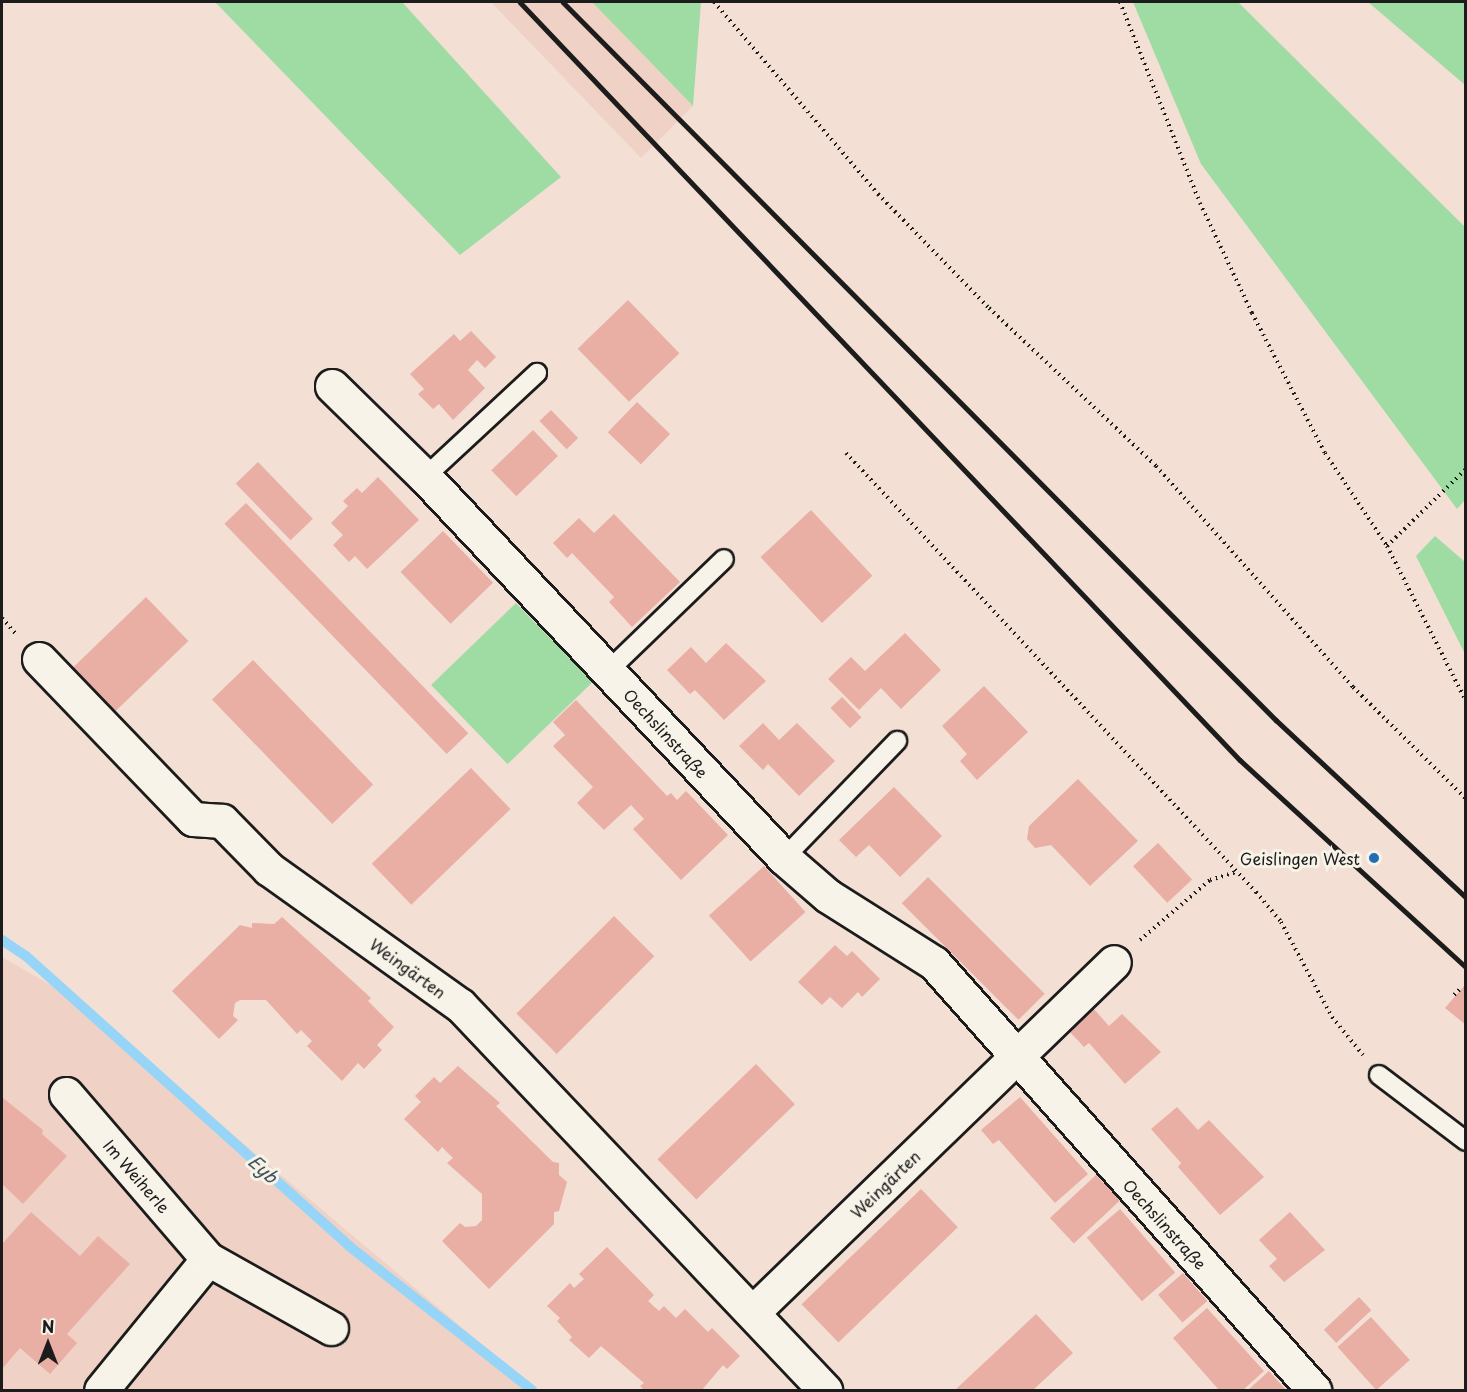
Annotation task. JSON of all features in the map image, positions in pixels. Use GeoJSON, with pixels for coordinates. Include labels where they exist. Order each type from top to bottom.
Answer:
{"type":"FeatureCollection","features":[{"type":"Feature","properties":{"kind":"street","name":"Oechslinstraße"},"geometry":{"type":"LineString","coordinates":[[332,386],[425,477],[784,858],[828,896],[934,963],[1016,1058],[1314,1390]]}},
{"type":"Feature","properties":{"kind":"street","name":"Weingärten"},"geometry":{"type":"LineString","coordinates":[[39,659],[193,819],[222,821],[269,869],[460,1005],[754,1311],[825,1390]]}},
{"type":"Feature","properties":{"kind":"street"},"geometry":{"type":"LineString","coordinates":[[1016,1058],[1114,962]]}},
{"type":"Feature","properties":{"kind":"street","name":"Weingärten"},"geometry":{"type":"LineString","coordinates":[[754,1311],[1016,1058]]}},
{"type":"Feature","properties":{"kind":"street","name":"Im Weiherle"},"geometry":{"type":"LineString","coordinates":[[66,1094],[208,1258],[331,1328]]}},
{"type":"Feature","properties":{"kind":"street"},"geometry":{"type":"LineString","coordinates":[[101,1390],[208,1258]]}},
{"type":"Feature","properties":{"kind":"lane"},"geometry":{"type":"LineString","coordinates":[[425,477],[537,373]]}},
{"type":"Feature","properties":{"kind":"lane"},"geometry":{"type":"LineString","coordinates":[[608,671],[724,559]]}},
{"type":"Feature","properties":{"kind":"lane"},"geometry":{"type":"LineString","coordinates":[[784,858],[897,741]]}},
{"type":"Feature","properties":{"kind":"lane"},"geometry":{"type":"LineString","coordinates":[[1379,1075],[1466,1141]]}},
{"type":"Feature","properties":{"kind":"path"},"geometry":{"type":"LineString","coordinates":[[714,2],[878,194],[989,308],[1156,466],[1353,687],[1466,799]]}},
{"type":"Feature","properties":{"kind":"path"},"geometry":{"type":"LineString","coordinates":[[1120,2],[1200,202],[1252,313],[1324,453],[1387,546],[1466,701]]}},
{"type":"Feature","properties":{"kind":"path"},"geometry":{"type":"LineString","coordinates":[[846,453],[1281,921],[1332,1017],[1379,1075]]}},
{"type":"Feature","properties":{"kind":"path"},"geometry":{"type":"LineString","coordinates":[[1387,546],[1466,469]]}},
{"type":"Feature","properties":{"kind":"path"},"geometry":{"type":"LineString","coordinates":[[1114,962],[1210,880],[1236,872]]}},
{"type":"Feature","properties":{"kind":"path"},"geometry":{"type":"LineString","coordinates":[[1454,995],[1462,987]]}},
{"type":"Feature","properties":{"kind":"shaded area"},"geometry":{"type":"Polygon","coordinates":[[[491,2],[592,2],[693,106],[641,158],[491,2]]]}},
{"type":"Feature","properties":{"kind":"shaded area"},"geometry":{"type":"Polygon","coordinates":[[[2,957],[66,994],[536,1390],[2,1390],[2,957]]]}},
{"type":"Feature","properties":{"kind":"green space"},"geometry":{"type":"Polygon","coordinates":[[[215,2],[402,2],[561,177],[460,255],[215,2]]]}},
{"type":"Feature","properties":{"kind":"green space"},"geometry":{"type":"Polygon","coordinates":[[[592,2],[701,2],[693,106],[592,2]]]}},
{"type":"Feature","properties":{"kind":"green space"},"geometry":{"type":"Polygon","coordinates":[[[1133,2],[1238,2],[1465,227],[1466,499],[1457,509],[1201,164],[1133,2]]]}},
{"type":"Feature","properties":{"kind":"green space"},"geometry":{"type":"Polygon","coordinates":[[[1368,2],[1465,2],[1465,85],[1368,2]]]}},
{"type":"Feature","properties":{"kind":"green space"},"geometry":{"type":"Polygon","coordinates":[[[1435,536],[1465,562],[1465,654],[1416,556],[1435,536]]]}},
{"type":"Feature","properties":{"kind":"green space"},"geometry":{"type":"Polygon","coordinates":[[[516,603],[592,682],[508,764],[431,685],[516,603]]]}},
{"type":"Feature","properties":{"kind":"building"},"geometry":{"type":"Polygon","coordinates":[[[628,300],[679,353],[629,402],[578,349],[628,300]]]}},
{"type":"Feature","properties":{"kind":"building"},"geometry":{"type":"Polygon","coordinates":[[[471,331],[496,357],[485,368],[477,360],[468,370],[485,388],[453,420],[439,404],[433,409],[418,394],[424,389],[410,374],[454,334],[460,341],[471,331]]]}},
{"type":"Feature","properties":{"kind":"building"},"geometry":{"type":"Polygon","coordinates":[[[637,402],[670,434],[641,464],[608,432],[637,402]]]}},
{"type":"Feature","properties":{"kind":"building"},"geometry":{"type":"Polygon","coordinates":[[[551,410],[578,438],[567,449],[539,421],[551,410]]]}},
{"type":"Feature","properties":{"kind":"building"},"geometry":{"type":"Polygon","coordinates":[[[533,430],[558,456],[516,496],[491,470],[533,430]]]}},
{"type":"Feature","properties":{"kind":"building"},"geometry":{"type":"Polygon","coordinates":[[[258,462],[313,519],[291,540],[236,484],[258,462]]]}},
{"type":"Feature","properties":{"kind":"building"},"geometry":{"type":"Polygon","coordinates":[[[378,477],[419,520],[367,569],[355,556],[349,562],[333,545],[343,535],[331,523],[348,506],[343,501],[357,488],[362,493],[378,477]]]}},
{"type":"Feature","properties":{"kind":"building"},"geometry":{"type":"Polygon","coordinates":[[[246,503],[468,733],[447,754],[224,524],[246,503]]]}},
{"type":"Feature","properties":{"kind":"building"},"geometry":{"type":"Polygon","coordinates":[[[811,510],[872,576],[822,623],[761,557],[811,510]]]}},
{"type":"Feature","properties":{"kind":"building"},"geometry":{"type":"Polygon","coordinates":[[[614,514],[680,582],[632,627],[609,602],[614,597],[572,553],[567,558],[553,543],[579,518],[594,533],[614,514]]]}},
{"type":"Feature","properties":{"kind":"building"},"geometry":{"type":"Polygon","coordinates":[[[443,531],[493,583],[451,624],[401,572],[443,531]]]}},
{"type":"Feature","properties":{"kind":"building"},"geometry":{"type":"Polygon","coordinates":[[[146,597],[188,641],[114,713],[71,669],[146,597]]]}},
{"type":"Feature","properties":{"kind":"building"},"geometry":{"type":"Polygon","coordinates":[[[905,633],[941,670],[901,709],[881,688],[859,710],[828,679],[851,657],[865,671],[905,633]]]}},
{"type":"Feature","properties":{"kind":"building"},"geometry":{"type":"Polygon","coordinates":[[[726,643],[766,681],[724,720],[695,690],[690,694],[667,670],[691,647],[706,663],[726,643]]]}},
{"type":"Feature","properties":{"kind":"building"},"geometry":{"type":"Polygon","coordinates":[[[253,660],[373,784],[332,824],[212,700],[253,660]]]}},
{"type":"Feature","properties":{"kind":"building"},"geometry":{"type":"Polygon","coordinates":[[[984,686],[1028,732],[977,780],[960,761],[967,754],[942,726],[984,686]]]}},
{"type":"Feature","properties":{"kind":"building"},"geometry":{"type":"Polygon","coordinates":[[[842,697],[861,717],[850,728],[830,708],[842,697]]]}},
{"type":"Feature","properties":{"kind":"building"},"geometry":{"type":"Polygon","coordinates":[[[576,700],[667,796],[671,793],[677,800],[686,791],[728,835],[681,880],[633,829],[644,819],[631,805],[604,830],[577,803],[593,787],[553,746],[565,735],[553,722],[576,700]]]}},
{"type":"Feature","properties":{"kind":"building"},"geometry":{"type":"Polygon","coordinates":[[[763,723],[779,740],[797,723],[835,761],[799,796],[768,764],[763,770],[739,746],[763,723]]]}},
{"type":"Feature","properties":{"kind":"building"},"geometry":{"type":"Polygon","coordinates":[[[471,768],[511,809],[411,905],[372,864],[471,768]]]}},
{"type":"Feature","properties":{"kind":"building"},"geometry":{"type":"Polygon","coordinates":[[[1078,779],[1138,841],[1090,886],[1051,845],[1035,848],[1027,839],[1029,826],[1078,779]]]}},
{"type":"Feature","properties":{"kind":"building"},"geometry":{"type":"Polygon","coordinates":[[[894,787],[942,836],[900,877],[869,845],[856,857],[839,840],[894,787]]]}},
{"type":"Feature","properties":{"kind":"building"},"geometry":{"type":"Polygon","coordinates":[[[1158,843],[1192,880],[1167,903],[1133,866],[1158,843]]]}},
{"type":"Feature","properties":{"kind":"building"},"geometry":{"type":"Polygon","coordinates":[[[764,866],[805,912],[750,962],[709,916],[764,866]]]}},
{"type":"Feature","properties":{"kind":"building"},"geometry":{"type":"Polygon","coordinates":[[[928,877],[1045,994],[1019,1020],[902,903],[928,877]]]}},
{"type":"Feature","properties":{"kind":"building"},"geometry":{"type":"Polygon","coordinates":[[[614,916],[654,956],[557,1054],[516,1014],[614,916]]]}},
{"type":"Feature","properties":{"kind":"building"},"geometry":{"type":"Polygon","coordinates":[[[282,917],[371,998],[368,1001],[394,1027],[377,1045],[382,1050],[364,1069],[358,1063],[342,1081],[307,1046],[312,1041],[301,1030],[297,1034],[266,1000],[240,1000],[235,1003],[233,1016],[238,1020],[219,1039],[172,991],[240,925],[252,928],[252,923],[274,924],[282,917]]]}},
{"type":"Feature","properties":{"kind":"building"},"geometry":{"type":"Polygon","coordinates":[[[835,945],[847,956],[852,951],[880,979],[862,997],[858,992],[842,1008],[830,997],[822,1005],[798,982],[835,945]]]}},
{"type":"Feature","properties":{"kind":"building"},"geometry":{"type":"Polygon","coordinates":[[[1464,986],[1466,987],[1466,1025],[1445,1008],[1464,986]]]}},
{"type":"Feature","properties":{"kind":"building"},"geometry":{"type":"Polygon","coordinates":[[[1093,1008],[1109,1026],[1122,1014],[1161,1052],[1125,1084],[1089,1043],[1084,1047],[1068,1030],[1093,1008]]]}},
{"type":"Feature","properties":{"kind":"building"},"geometry":{"type":"Polygon","coordinates":[[[756,1064],[795,1104],[696,1199],[657,1159],[756,1064]]]}},
{"type":"Feature","properties":{"kind":"building"},"geometry":{"type":"Polygon","coordinates":[[[458,1066],[500,1103],[496,1106],[553,1162],[559,1163],[559,1175],[567,1182],[559,1211],[554,1212],[554,1224],[489,1289],[442,1241],[460,1223],[465,1227],[476,1226],[482,1220],[482,1194],[447,1163],[453,1158],[442,1147],[438,1152],[404,1119],[421,1102],[415,1096],[434,1077],[440,1083],[458,1066]]]}},
{"type":"Feature","properties":{"kind":"building"},"geometry":{"type":"Polygon","coordinates":[[[1020,1097],[1088,1174],[1055,1203],[999,1140],[993,1144],[981,1130],[1020,1097]]]}},
{"type":"Feature","properties":{"kind":"building"},"geometry":{"type":"Polygon","coordinates":[[[3,1098],[43,1130],[42,1134],[67,1156],[23,1204],[2,1184],[3,1098]]]}},
{"type":"Feature","properties":{"kind":"building"},"geometry":{"type":"Polygon","coordinates":[[[1177,1107],[1198,1130],[1209,1120],[1264,1177],[1220,1215],[1178,1167],[1181,1163],[1151,1129],[1177,1107]]]}},
{"type":"Feature","properties":{"kind":"building"},"geometry":{"type":"Polygon","coordinates":[[[1096,1175],[1120,1201],[1074,1244],[1050,1218],[1096,1175]]]}},
{"type":"Feature","properties":{"kind":"building"},"geometry":{"type":"Polygon","coordinates":[[[921,1189],[958,1227],[838,1342],[802,1304],[921,1189]]]}},
{"type":"Feature","properties":{"kind":"building"},"geometry":{"type":"Polygon","coordinates":[[[1120,1209],[1175,1272],[1142,1301],[1087,1238],[1120,1209]]]}},
{"type":"Feature","properties":{"kind":"building"},"geometry":{"type":"Polygon","coordinates":[[[31,1212],[80,1256],[98,1236],[130,1264],[67,1334],[77,1343],[50,1374],[20,1348],[2,1369],[2,1244],[31,1212]]]}},
{"type":"Feature","properties":{"kind":"building"},"geometry":{"type":"Polygon","coordinates":[[[1290,1212],[1325,1250],[1284,1282],[1269,1266],[1277,1259],[1259,1240],[1290,1212]]]}},
{"type":"Feature","properties":{"kind":"building"},"geometry":{"type":"Polygon","coordinates":[[[607,1247],[654,1295],[648,1301],[659,1311],[664,1306],[676,1318],[685,1309],[708,1332],[712,1328],[740,1356],[727,1369],[723,1365],[702,1390],[644,1390],[640,1386],[644,1383],[601,1346],[589,1358],[569,1340],[572,1337],[557,1321],[560,1318],[547,1306],[570,1283],[574,1288],[584,1279],[579,1274],[607,1247]]]}},
{"type":"Feature","properties":{"kind":"building"},"geometry":{"type":"Polygon","coordinates":[[[1183,1273],[1207,1301],[1182,1323],[1158,1295],[1183,1273]]]}},
{"type":"Feature","properties":{"kind":"building"},"geometry":{"type":"Polygon","coordinates":[[[1359,1297],[1371,1310],[1336,1343],[1324,1330],[1359,1297]]]}},
{"type":"Feature","properties":{"kind":"building"},"geometry":{"type":"Polygon","coordinates":[[[1207,1308],[1264,1371],[1243,1390],[1219,1390],[1173,1338],[1207,1308]]]}},
{"type":"Feature","properties":{"kind":"building"},"geometry":{"type":"Polygon","coordinates":[[[1036,1314],[1073,1353],[1033,1390],[955,1390],[1036,1314]]]}},
{"type":"Feature","properties":{"kind":"building"},"geometry":{"type":"Polygon","coordinates":[[[1371,1317],[1410,1360],[1376,1390],[1338,1347],[1371,1317]]]}},
{"type":"Feature","properties":{"kind":"building"},"geometry":{"type":"Polygon","coordinates":[[[1269,1371],[1286,1390],[1248,1390],[1269,1371]]]}},
{"type":"Feature","properties":{"kind":"waterway","name":"Eyb"},"geometry":{"type":"LineString","coordinates":[[2,940],[26,956],[349,1246],[532,1390]]}},
{"type":"Feature","properties":{"kind":"railway"},"geometry":{"type":"LineString","coordinates":[[520,2],[1240,760],[1466,967]]}},
{"type":"Feature","properties":{"kind":"railway"},"geometry":{"type":"LineString","coordinates":[[563,2],[1276,720],[1466,897]]}},
{"type":"Feature","properties":{"kind":"place","name":"Geislingen West"},"geometry":{"type":"Point","coordinates":[1374,858]}}]}
